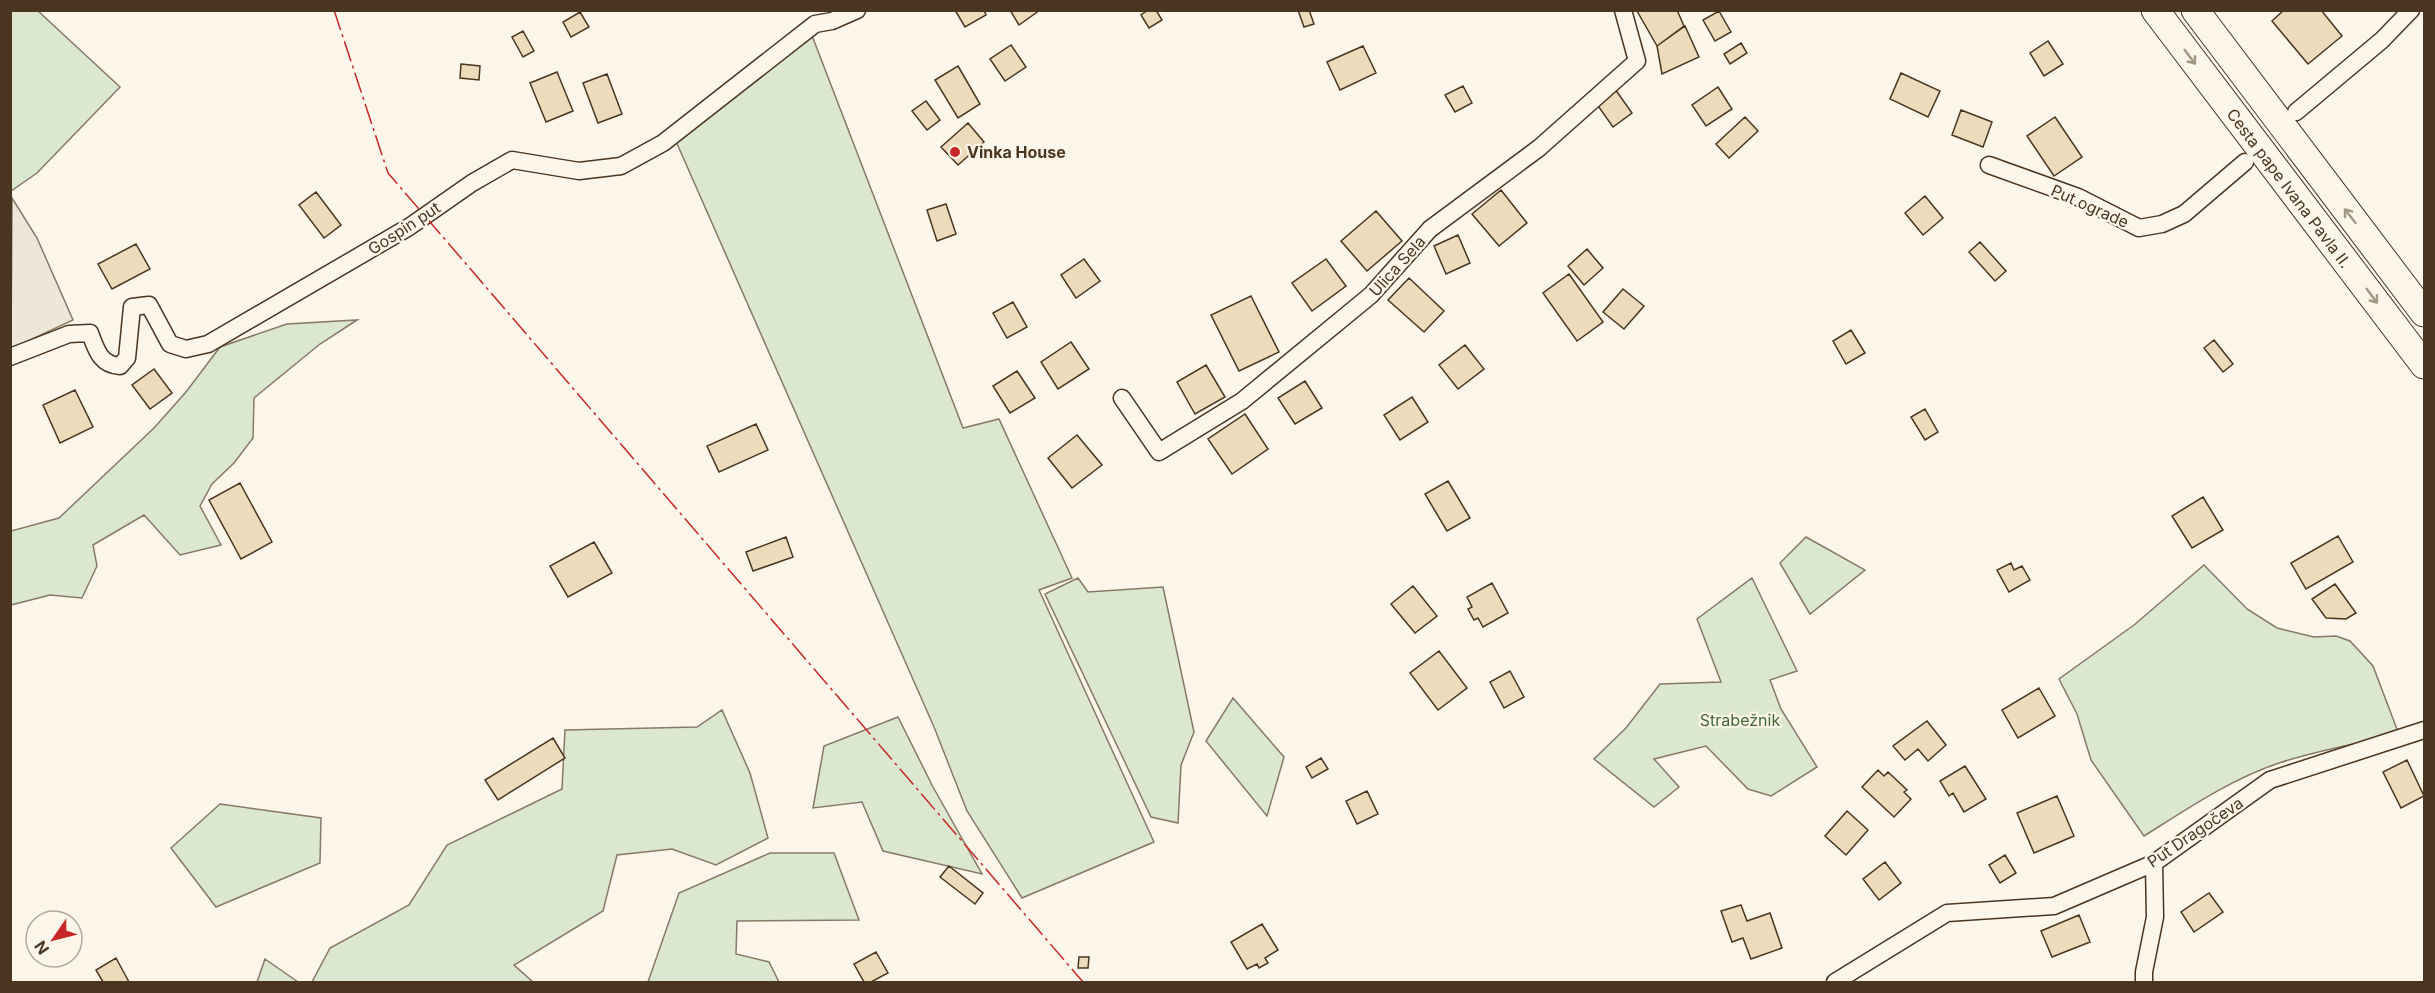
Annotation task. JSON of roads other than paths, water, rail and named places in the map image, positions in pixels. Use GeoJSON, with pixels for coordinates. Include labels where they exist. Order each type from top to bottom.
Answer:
{"type":"FeatureCollection","features":[{"type":"Feature","properties":{"kind":"main road","name":"Cesta pape Ivana Pavla II."},"geometry":{"type":"LineString","coordinates":[[2155,10],[2424,365]]}},
{"type":"Feature","properties":{"kind":"main road","name":"Cesta pape Ivana Pavla II."},"geometry":{"type":"LineString","coordinates":[[2195,10],[2424,313]]}},
{"type":"Feature","properties":{"kind":"street","name":"Gospin put"},"geometry":{"type":"LineString","coordinates":[[10,357],[69,333],[90,333],[100,357],[110,366],[120,366],[127,358],[132,308],[139,305],[149,305],[170,344],[186,349],[208,344],[409,227],[472,183],[512,160],[579,171],[621,166],[663,144],[815,24],[832,21],[857,10]]}},
{"type":"Feature","properties":{"kind":"street","name":"Ulica Sela"},"geometry":{"type":"LineString","coordinates":[[1122,398],[1159,452],[1242,401],[1371,295],[1430,229],[1539,148],[1637,61],[1623,10]]}},
{"type":"Feature","properties":{"kind":"street"},"geometry":{"type":"LineString","coordinates":[[2296,112],[2382,40],[2411,10]]}},
{"type":"Feature","properties":{"kind":"street","name":"Put ograde"},"geometry":{"type":"LineString","coordinates":[[1989,165],[2078,197],[2139,228],[2162,224],[2184,214],[2245,162]]}},
{"type":"Feature","properties":{"kind":"street","name":"Put Dragočeva"},"geometry":{"type":"LineString","coordinates":[[1835,982],[1947,913],[2054,906],[2154,863],[2270,780],[2424,730]]}},
{"type":"Feature","properties":{"kind":"street"},"geometry":{"type":"LineString","coordinates":[[2145,982],[2144,972],[2155,917],[2154,863]]}},
{"type":"Feature","properties":{"kind":"place","name":"Vinka House"},"geometry":{"type":"Point","coordinates":[955,152]}},
{"type":"Feature","properties":{"kind":"park label","name":"Strabežnik"},"geometry":{"type":"Point","coordinates":[1740,720]}}]}
